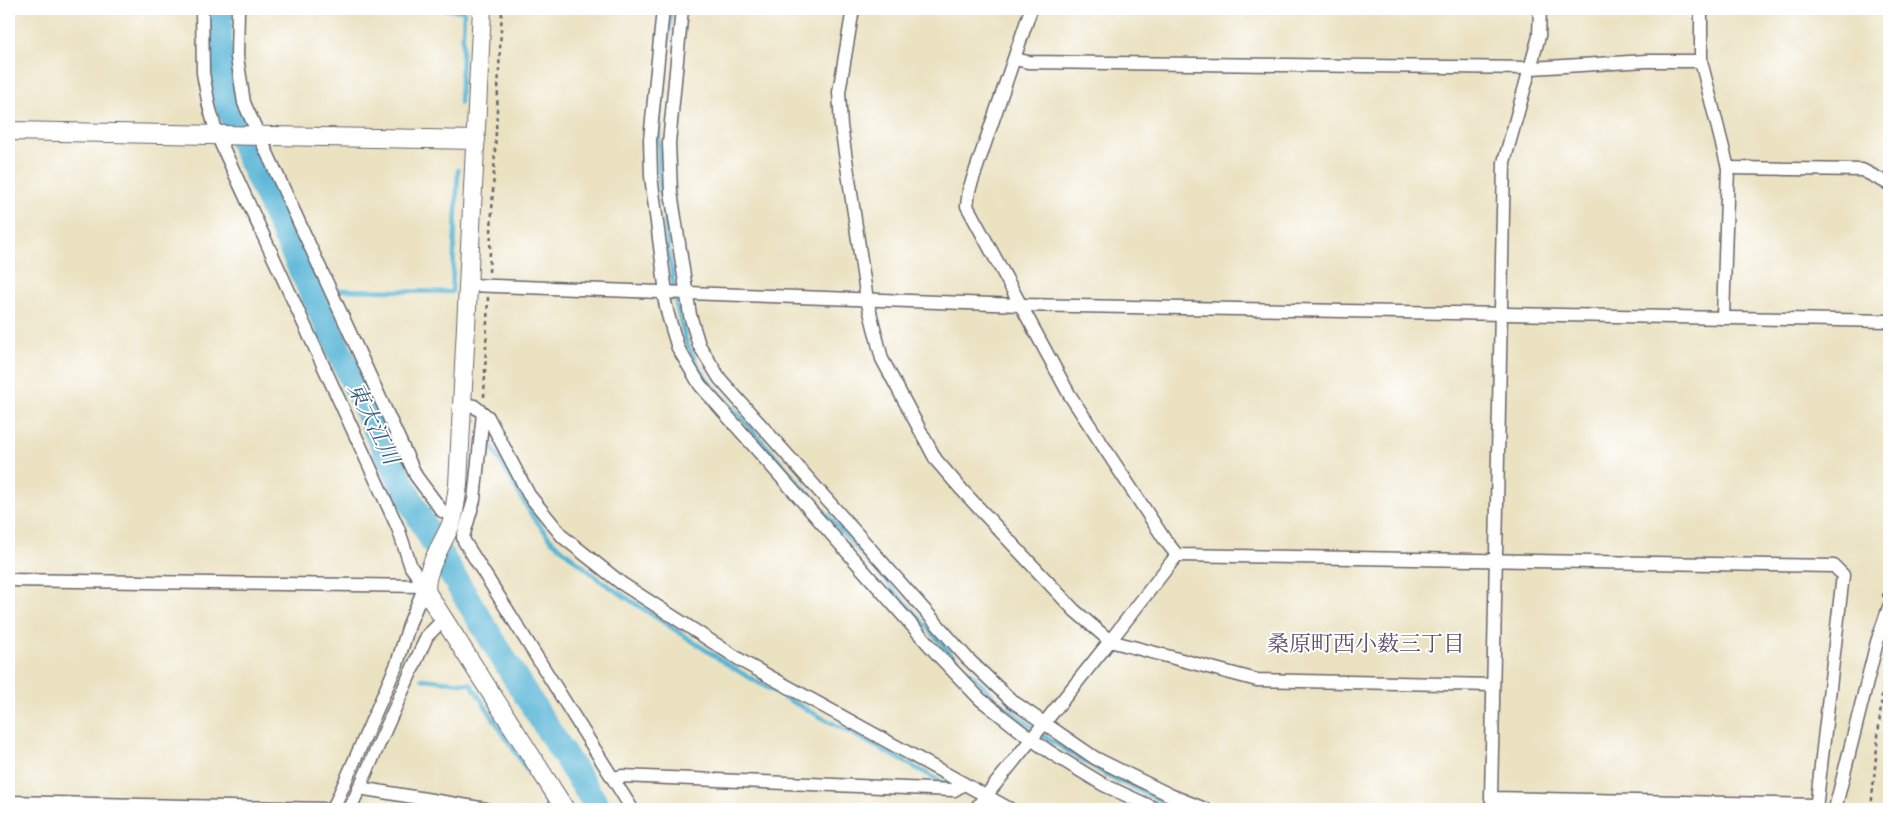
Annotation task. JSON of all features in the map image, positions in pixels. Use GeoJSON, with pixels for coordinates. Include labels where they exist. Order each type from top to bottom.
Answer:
{"type":"FeatureCollection","features":[{"type":"Feature","properties":{"kind":"street"},"geometry":{"type":"LineString","coordinates":[[202,9],[203,73],[208,106],[398,528],[411,567],[427,580],[428,593],[566,809]]}},
{"type":"Feature","properties":{"kind":"street"},"geometry":{"type":"LineString","coordinates":[[238,9],[236,57],[244,103],[416,476],[442,511],[452,519]]}},
{"type":"Feature","properties":{"kind":"street"},"geometry":{"type":"LineString","coordinates":[[333,809],[397,664],[410,622],[452,519],[458,485],[482,9]]}},
{"type":"Feature","properties":{"kind":"street"},"geometry":{"type":"LineString","coordinates":[[663,9],[650,140],[651,176],[668,315],[678,348],[700,385],[938,655],[980,699],[1032,738],[1104,785],[1156,809]]}},
{"type":"Feature","properties":{"kind":"street"},"geometry":{"type":"LineString","coordinates":[[682,9],[669,143],[671,192],[685,294],[690,315],[699,345],[720,379],[967,658],[1012,701],[1043,725],[1095,758],[1170,795],[1205,809]]}},
{"type":"Feature","properties":{"kind":"street"},"geometry":{"type":"LineString","coordinates":[[853,9],[839,92],[842,136],[868,300],[882,359],[936,460],[1074,610],[1110,641],[1257,680],[1493,685]]}},
{"type":"Feature","properties":{"kind":"street"},"geometry":{"type":"LineString","coordinates":[[1031,9],[969,190],[967,206],[1069,394],[1165,540],[1177,555]]}},
{"type":"Feature","properties":{"kind":"street"},"geometry":{"type":"LineString","coordinates":[[1177,555],[1496,560],[1834,566],[1843,575],[1816,807],[1682,806],[1491,798],[1496,560],[1500,314],[1504,162],[1532,68],[1539,36],[1540,9]]}},
{"type":"Feature","properties":{"kind":"street"},"geometry":{"type":"LineString","coordinates":[[1701,9],[1701,61],[1728,168],[1723,318]]}},
{"type":"Feature","properties":{"kind":"street"},"geometry":{"type":"LineString","coordinates":[[1015,58],[1028,62],[1532,68],[1646,61],[1701,61]]}},
{"type":"Feature","properties":{"kind":"street"},"geometry":{"type":"LineString","coordinates":[[9,131],[476,140]]}},
{"type":"Feature","properties":{"kind":"street"},"geometry":{"type":"LineString","coordinates":[[1728,168],[1862,170],[1889,184]]}},
{"type":"Feature","properties":{"kind":"street"},"geometry":{"type":"LineString","coordinates":[[468,285],[1020,305],[1889,321]]}},
{"type":"Feature","properties":{"kind":"street"},"geometry":{"type":"LineString","coordinates":[[462,404],[474,406],[488,417],[529,495],[563,538],[621,583],[745,663],[1010,809]]}},
{"type":"Feature","properties":{"kind":"street"},"geometry":{"type":"LineString","coordinates":[[483,413],[474,500],[463,537],[464,541],[632,809]]}},
{"type":"Feature","properties":{"kind":"street"},"geometry":{"type":"LineString","coordinates":[[977,809],[1177,555]]}},
{"type":"Feature","properties":{"kind":"street"},"geometry":{"type":"LineString","coordinates":[[9,580],[427,580]]}},
{"type":"Feature","properties":{"kind":"street"},"geometry":{"type":"LineString","coordinates":[[1835,809],[1876,642],[1889,607]]}},
{"type":"Feature","properties":{"kind":"street"},"geometry":{"type":"LineString","coordinates":[[350,809],[427,636],[444,619]]}},
{"type":"Feature","properties":{"kind":"street"},"geometry":{"type":"LineString","coordinates":[[613,778],[622,776],[954,790],[964,784]]}},
{"type":"Feature","properties":{"kind":"street"},"geometry":{"type":"LineString","coordinates":[[359,788],[486,809]]}},
{"type":"Feature","properties":{"kind":"street"},"geometry":{"type":"LineString","coordinates":[[9,802],[323,809]]}},
{"type":"Feature","properties":{"kind":"path"},"geometry":{"type":"LineString","coordinates":[[483,413],[502,9]]}},
{"type":"Feature","properties":{"kind":"waterway","name":"東大江川"},"geometry":{"type":"LineString","coordinates":[[220,9],[219,41],[224,96],[246,151],[379,437],[416,511],[453,576],[599,809]]}},
{"type":"Feature","properties":{"kind":"waterway"},"geometry":{"type":"LineString","coordinates":[[435,9],[464,11],[460,103]]}},
{"type":"Feature","properties":{"kind":"waterway"},"geometry":{"type":"LineString","coordinates":[[671,9],[659,129],[659,178],[676,305],[687,344],[699,367],[714,387],[948,651],[994,697],[1042,735],[1112,778],[1178,809]]}},
{"type":"Feature","properties":{"kind":"waterway"},"geometry":{"type":"LineString","coordinates":[[340,290],[452,292],[458,170]]}},
{"type":"Feature","properties":{"kind":"waterway"},"geometry":{"type":"LineString","coordinates":[[488,440],[531,514],[552,541],[601,581],[733,668],[950,786]]}},
{"type":"Feature","properties":{"kind":"waterway"},"geometry":{"type":"LineString","coordinates":[[422,679],[471,684],[552,809]]}},
{"type":"Feature","properties":{"kind":"district","name":"桑原町西小薮三丁目"},"geometry":{"type":"Point","coordinates":[1366,643]}}]}
